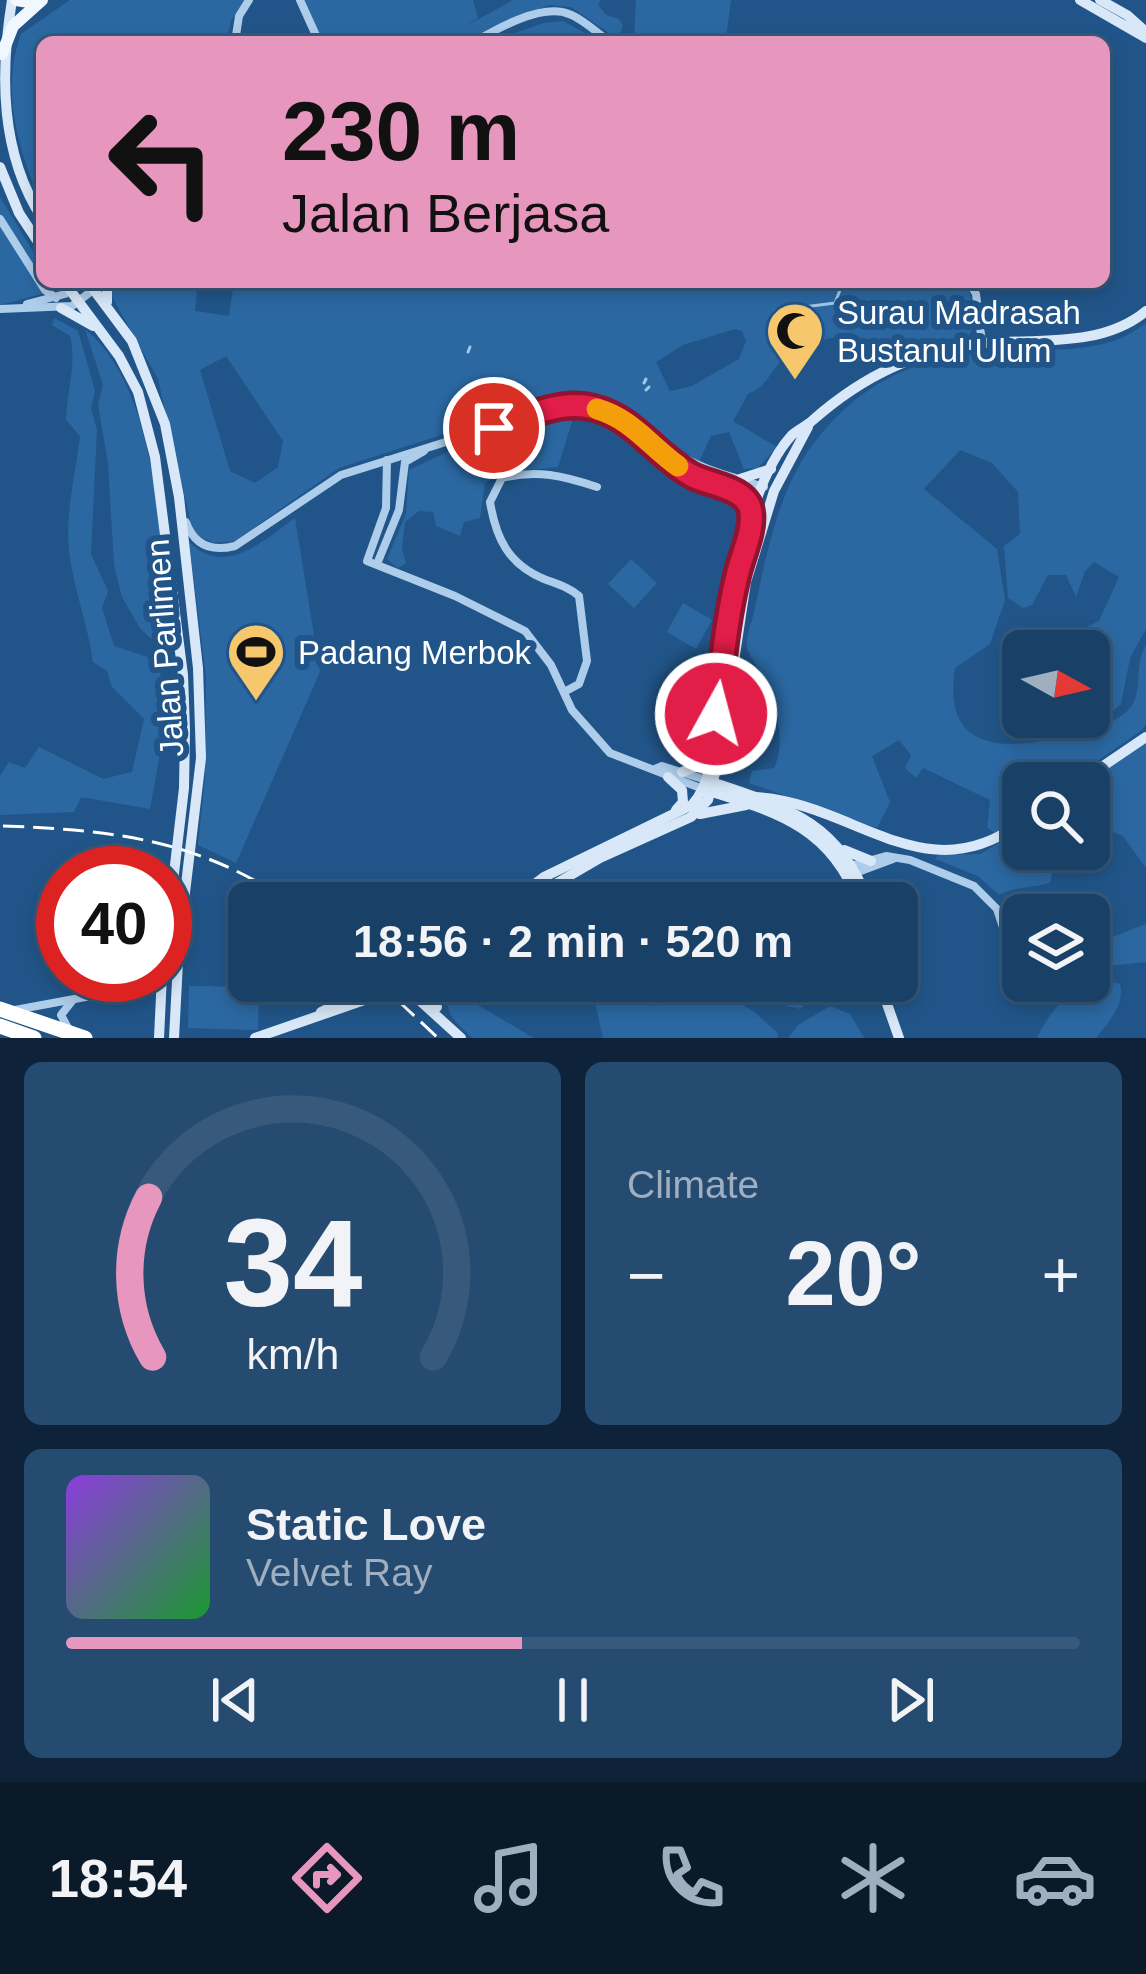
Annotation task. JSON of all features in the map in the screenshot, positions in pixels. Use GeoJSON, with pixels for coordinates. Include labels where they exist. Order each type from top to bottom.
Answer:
{"type":"FeatureCollection","features":[{"type":"Feature","properties":{"kind":"highway"},"geometry":{"type":"LineString","coordinates":[[2,1019],[21,1033],[74,1037]]}},
{"type":"Feature","properties":{"kind":"highway"},"geometry":{"type":"LineString","coordinates":[[2,1019],[74,1037]]}},
{"type":"Feature","properties":{"kind":"main road"},"geometry":{"type":"LineString","coordinates":[[14,0],[39,2]]}},
{"type":"Feature","properties":{"kind":"main road"},"geometry":{"type":"LineString","coordinates":[[2,54],[13,26],[39,2]]}},
{"type":"Feature","properties":{"kind":"street"},"geometry":{"type":"LineString","coordinates":[[14,0],[2,54],[3,108],[17,170],[36,206]]}},
{"type":"Feature","properties":{"kind":"street"},"geometry":{"type":"LineString","coordinates":[[236,36],[239,16],[249,0]]}},
{"type":"Feature","properties":{"kind":"street"},"geometry":{"type":"LineString","coordinates":[[300,0],[316,36]]}},
{"type":"Feature","properties":{"kind":"street"},"geometry":{"type":"LineString","coordinates":[[1080,0],[1146,35]]}},
{"type":"Feature","properties":{"kind":"street"},"geometry":{"type":"LineString","coordinates":[[1100,0],[1146,35]]}},
{"type":"Feature","properties":{"kind":"street"},"geometry":{"type":"LineString","coordinates":[[487,36],[556,11],[569,14],[601,36]]}},
{"type":"Feature","properties":{"kind":"street"},"geometry":{"type":"LineString","coordinates":[[0,167],[36,239]]}},
{"type":"Feature","properties":{"kind":"street"},"geometry":{"type":"LineString","coordinates":[[0,219],[36,276]]}},
{"type":"Feature","properties":{"kind":"street"},"geometry":{"type":"LineString","coordinates":[[58,303],[64,288]]}},
{"type":"Feature","properties":{"kind":"street","name":"Jalan Parlimen"},"geometry":{"type":"LineString","coordinates":[[69,288],[138,392],[155,457],[183,675],[184,788],[177,846]]}},
{"type":"Feature","properties":{"kind":"street"},"geometry":{"type":"LineString","coordinates":[[0,309],[79,301],[89,288]]}},
{"type":"Feature","properties":{"kind":"street","name":"Jalan Parlimen"},"geometry":{"type":"LineString","coordinates":[[93,288],[132,341],[153,386],[173,457],[199,668],[201,758],[179,943],[175,1036]]}},
{"type":"Feature","properties":{"kind":"street"},"geometry":{"type":"LineString","coordinates":[[106,288],[109,305]]}},
{"type":"Feature","properties":{"kind":"street"},"geometry":{"type":"LineString","coordinates":[[972,288],[982,343]]}},
{"type":"Feature","properties":{"kind":"street"},"geometry":{"type":"LineString","coordinates":[[39,302],[45,290],[105,336]]}},
{"type":"Feature","properties":{"kind":"street"},"geometry":{"type":"LineString","coordinates":[[20,307],[58,303]]}},
{"type":"Feature","properties":{"kind":"street"},"geometry":{"type":"LineString","coordinates":[[691,817],[705,805],[772,468],[792,436],[849,389],[923,353],[982,343],[1089,336],[1137,319],[1146,311]]}},
{"type":"Feature","properties":{"kind":"street"},"geometry":{"type":"LineString","coordinates":[[179,497],[191,537],[207,547],[226,548],[242,543],[341,475],[563,406],[606,411],[698,466],[767,495]]}},
{"type":"Feature","properties":{"kind":"street"},"geometry":{"type":"LineString","coordinates":[[752,800],[725,776],[716,751],[733,597],[750,525],[809,424]]}},
{"type":"Feature","properties":{"kind":"street"},"geometry":{"type":"LineString","coordinates":[[372,562],[399,510],[406,460],[425,450]]}},
{"type":"Feature","properties":{"kind":"street"},"geometry":{"type":"LineString","coordinates":[[389,459],[403,473]]}},
{"type":"Feature","properties":{"kind":"street"},"geometry":{"type":"LineString","coordinates":[[372,562],[372,546],[386,508],[389,459]]}},
{"type":"Feature","properties":{"kind":"street"},"geometry":{"type":"LineString","coordinates":[[739,486],[772,468]]}},
{"type":"Feature","properties":{"kind":"street"},"geometry":{"type":"LineString","coordinates":[[564,692],[579,684],[587,661],[579,596],[530,573],[501,546],[490,502],[502,478],[520,473],[568,477],[597,487]]}},
{"type":"Feature","properties":{"kind":"street"},"geometry":{"type":"LineString","coordinates":[[739,486],[748,503],[750,525]]}},
{"type":"Feature","properties":{"kind":"street"},"geometry":{"type":"LineString","coordinates":[[372,562],[525,631],[536,642],[572,710],[610,753],[668,777],[739,791]]}},
{"type":"Feature","properties":{"kind":"street"},"geometry":{"type":"LineString","coordinates":[[1109,762],[1146,737]]}},
{"type":"Feature","properties":{"kind":"street"},"geometry":{"type":"LineString","coordinates":[[682,772],[702,764],[716,751]]}},
{"type":"Feature","properties":{"kind":"street"},"geometry":{"type":"LineString","coordinates":[[655,769],[662,766],[682,772],[752,800],[805,824],[872,864]]}},
{"type":"Feature","properties":{"kind":"street"},"geometry":{"type":"LineString","coordinates":[[539,882],[680,808],[683,796],[668,777]]}},
{"type":"Feature","properties":{"kind":"street"},"geometry":{"type":"LineString","coordinates":[[668,815],[692,806],[709,786]]}},
{"type":"Feature","properties":{"kind":"street"},"geometry":{"type":"LineString","coordinates":[[558,882],[600,857],[691,817],[752,800],[793,800],[897,843],[953,852],[988,844],[1002,835]]}},
{"type":"Feature","properties":{"kind":"street"},"geometry":{"type":"LineString","coordinates":[[805,824],[820,810]]}},
{"type":"Feature","properties":{"kind":"street"},"geometry":{"type":"LineString","coordinates":[[805,824],[823,818],[846,822]]}},
{"type":"Feature","properties":{"kind":"street"},"geometry":{"type":"LineString","coordinates":[[846,822],[838,829],[838,845],[855,882]]}},
{"type":"Feature","properties":{"kind":"street"},"geometry":{"type":"LineString","coordinates":[[805,824],[849,871]]}},
{"type":"Feature","properties":{"kind":"street"},"geometry":{"type":"LineString","coordinates":[[849,871],[894,858],[910,860],[988,898],[1002,920]]}},
{"type":"Feature","properties":{"kind":"street"},"geometry":{"type":"LineString","coordinates":[[866,882],[872,864]]}},
{"type":"Feature","properties":{"kind":"street"},"geometry":{"type":"LineString","coordinates":[[2,1019],[66,1002]]}},
{"type":"Feature","properties":{"kind":"street"},"geometry":{"type":"LineString","coordinates":[[72,1002],[61,1016],[74,1037]]}},
{"type":"Feature","properties":{"kind":"street"},"geometry":{"type":"LineString","coordinates":[[160,1035],[161,1002]]}},
{"type":"Feature","properties":{"kind":"street"},"geometry":{"type":"LineString","coordinates":[[319,1014],[343,1002]]}},
{"type":"Feature","properties":{"kind":"street"},"geometry":{"type":"LineString","coordinates":[[257,1038],[359,1002]]}},
{"type":"Feature","properties":{"kind":"street"},"geometry":{"type":"LineString","coordinates":[[422,1002],[461,1038]]}},
{"type":"Feature","properties":{"kind":"street"},"geometry":{"type":"LineString","coordinates":[[433,1002],[444,1021]]}},
{"type":"Feature","properties":{"kind":"street"},"geometry":{"type":"LineString","coordinates":[[884,1002],[899,1038]]}},
{"type":"Feature","properties":{"kind":"shaded area"},"geometry":{"type":"Polygon","coordinates":[[[70,0],[244,0],[227,36],[36,36],[36,190],[12,99],[21,34],[70,0]]]}},
{"type":"Feature","properties":{"kind":"shaded area"},"geometry":{"type":"Polygon","coordinates":[[[304,0],[473,0],[478,18],[462,28],[513,0],[601,0],[598,5],[606,15],[619,19],[625,36],[613,36],[571,7],[549,5],[476,36],[320,36],[304,0]]]}},
{"type":"Feature","properties":{"kind":"shaded area"},"geometry":{"type":"Polygon","coordinates":[[[636,0],[731,0],[726,36],[634,36],[636,0]]]}},
{"type":"Feature","properties":{"kind":"shaded area"},"geometry":{"type":"Polygon","coordinates":[[[563,21],[590,36],[506,36],[563,21]]]}},
{"type":"Feature","properties":{"kind":"shaded area"},"geometry":{"type":"Polygon","coordinates":[[[0,197],[36,256],[36,288],[56,290],[0,305],[0,197]]]}},
{"type":"Feature","properties":{"kind":"shaded area"},"geometry":{"type":"Polygon","coordinates":[[[113,288],[197,288],[195,311],[229,316],[233,288],[966,288],[975,316],[968,336],[893,357],[869,341],[851,337],[818,341],[788,355],[748,394],[733,421],[777,447],[758,468],[744,469],[729,432],[711,436],[699,462],[643,422],[609,406],[588,399],[549,400],[339,468],[235,541],[214,543],[192,528],[158,379],[112,297],[113,288]],[[742,331],[683,345],[656,362],[670,391],[692,386],[739,359],[746,341],[742,331]],[[226,356],[200,370],[230,471],[255,483],[278,467],[283,441],[226,356]]]}},
{"type":"Feature","properties":{"kind":"shaded area"},"geometry":{"type":"Polygon","coordinates":[[[54,318],[78,331],[95,391],[91,554],[108,591],[102,608],[114,646],[160,661],[163,737],[150,809],[81,797],[74,812],[0,815],[0,776],[9,762],[25,768],[39,747],[103,779],[132,772],[144,719],[112,687],[107,671],[93,662],[74,578],[68,522],[80,436],[66,420],[70,336],[52,325],[54,318]]]}},
{"type":"Feature","properties":{"kind":"shaded area"},"geometry":{"type":"Polygon","coordinates":[[[1146,323],[1146,629],[1130,658],[1121,704],[1110,713],[1110,630],[1081,630],[1099,621],[1119,577],[1094,562],[1085,571],[1076,597],[1066,575],[1048,575],[1032,605],[1023,608],[1008,598],[1004,546],[1020,534],[1018,492],[992,463],[960,450],[924,489],[997,549],[1005,600],[990,644],[955,668],[953,694],[965,727],[977,737],[1011,744],[1110,738],[1110,721],[1125,713],[1135,699],[1146,645],[1146,724],[1142,730],[1096,762],[1002,762],[1002,828],[995,833],[987,828],[990,800],[923,768],[916,778],[905,768],[911,755],[899,740],[872,756],[890,802],[877,828],[749,783],[752,771],[774,768],[780,744],[774,707],[748,651],[748,635],[785,496],[821,434],[870,389],[921,365],[977,354],[1097,346],[1146,323]]]}},
{"type":"Feature","properties":{"kind":"shaded area"},"geometry":{"type":"Polygon","coordinates":[[[85,329],[111,358],[131,395],[144,437],[154,483],[173,660],[140,628],[122,597],[114,565],[108,463],[98,405],[103,385],[85,329]]]}},
{"type":"Feature","properties":{"kind":"shaded area"},"geometry":{"type":"Polygon","coordinates":[[[575,412],[558,467],[507,472],[485,483],[480,518],[464,522],[460,536],[436,526],[433,512],[419,511],[405,522],[402,548],[406,563],[398,568],[387,559],[406,514],[409,470],[449,451],[575,412]]]}},
{"type":"Feature","properties":{"kind":"shaded area","name":"Padang Merbok"},"geometry":{"type":"Polygon","coordinates":[[[295,518],[320,672],[236,863],[198,845],[205,779],[206,676],[189,542],[216,557],[230,556],[257,545],[295,518]]]}},
{"type":"Feature","properties":{"kind":"shaded area"},"geometry":{"type":"Polygon","coordinates":[[[631,559],[657,583],[634,608],[608,584],[631,559]]]}},
{"type":"Feature","properties":{"kind":"shaded area"},"geometry":{"type":"Polygon","coordinates":[[[683,603],[712,620],[696,649],[667,632],[683,603]]]}},
{"type":"Feature","properties":{"kind":"shaded area"},"geometry":{"type":"Polygon","coordinates":[[[1146,739],[1146,868],[1123,836],[1110,831],[1110,765],[1146,739]]]}},
{"type":"Feature","properties":{"kind":"shaded area"},"geometry":{"type":"Polygon","coordinates":[[[1002,840],[1002,870],[1053,870],[1050,883],[999,895],[978,876],[935,859],[938,855],[981,854],[1002,840]]]}},
{"type":"Feature","properties":{"kind":"shaded area"},"geometry":{"type":"Polygon","coordinates":[[[1146,924],[1146,962],[1110,966],[1110,938],[1146,924]]]}},
{"type":"Feature","properties":{"kind":"shaded area"},"geometry":{"type":"Polygon","coordinates":[[[1110,982],[1120,984],[1114,1013],[1096,1038],[1037,1038],[1062,1002],[1110,1002],[1110,982]]]}},
{"type":"Feature","properties":{"kind":"shaded area"},"geometry":{"type":"Polygon","coordinates":[[[192,986],[228,987],[228,1002],[259,1002],[258,1030],[188,1028],[192,986]]]}},
{"type":"Feature","properties":{"kind":"shaded area"},"geometry":{"type":"Polygon","coordinates":[[[447,1002],[472,1002],[534,1038],[472,1038],[450,1013],[447,1002]]]}},
{"type":"Feature","properties":{"kind":"shaded area"},"geometry":{"type":"Polygon","coordinates":[[[595,1002],[736,1002],[753,1011],[778,1038],[603,1038],[595,1002]]]}},
{"type":"Feature","properties":{"kind":"shaded area"},"geometry":{"type":"Polygon","coordinates":[[[786,1002],[809,1002],[800,1009],[786,1002]]]}},
{"type":"Feature","properties":{"kind":"shaded area"},"geometry":{"type":"Polygon","coordinates":[[[830,1006],[850,1014],[864,1038],[788,1038],[798,1025],[830,1006]]]}},
{"type":"Feature","properties":{"kind":"waterway"},"geometry":{"type":"LineString","coordinates":[[788,309],[835,303],[843,288]]}},
{"type":"Feature","properties":{"kind":"waterway"},"geometry":{"type":"LineString","coordinates":[[775,311],[785,310]]}},
{"type":"Feature","properties":{"kind":"waterway"},"geometry":{"type":"LineString","coordinates":[[468,352],[470,347]]}},
{"type":"Feature","properties":{"kind":"waterway"},"geometry":{"type":"LineString","coordinates":[[644,383],[646,379]]}},
{"type":"Feature","properties":{"kind":"waterway"},"geometry":{"type":"LineString","coordinates":[[646,390],[649,387]]}},
{"type":"Feature","properties":{"kind":"railway"},"geometry":{"type":"LineString","coordinates":[[3,826],[153,842],[258,882]]}},
{"type":"Feature","properties":{"kind":"railway"},"geometry":{"type":"LineString","coordinates":[[399,1002],[438,1038]]}},
{"type":"Feature","properties":{"kind":"slow traffic"},"geometry":{"type":"LineString","coordinates":[[597,409],[625,421],[678,466]]}},
{"type":"Feature","properties":{"kind":"place","name":"Surau Madrasah Bustanul Ulum"},"geometry":{"type":"Point","coordinates":[795,382]}},
{"type":"Feature","properties":{"kind":"place","name":"Padang Merbok"},"geometry":{"type":"Point","coordinates":[256,703]}},
{"type":"Feature","properties":{"kind":"route"},"geometry":{"type":"LineString","coordinates":[[494,428],[563,406],[606,411],[693,477],[746,500],[752,513],[736,580],[716,714]]}}]}
